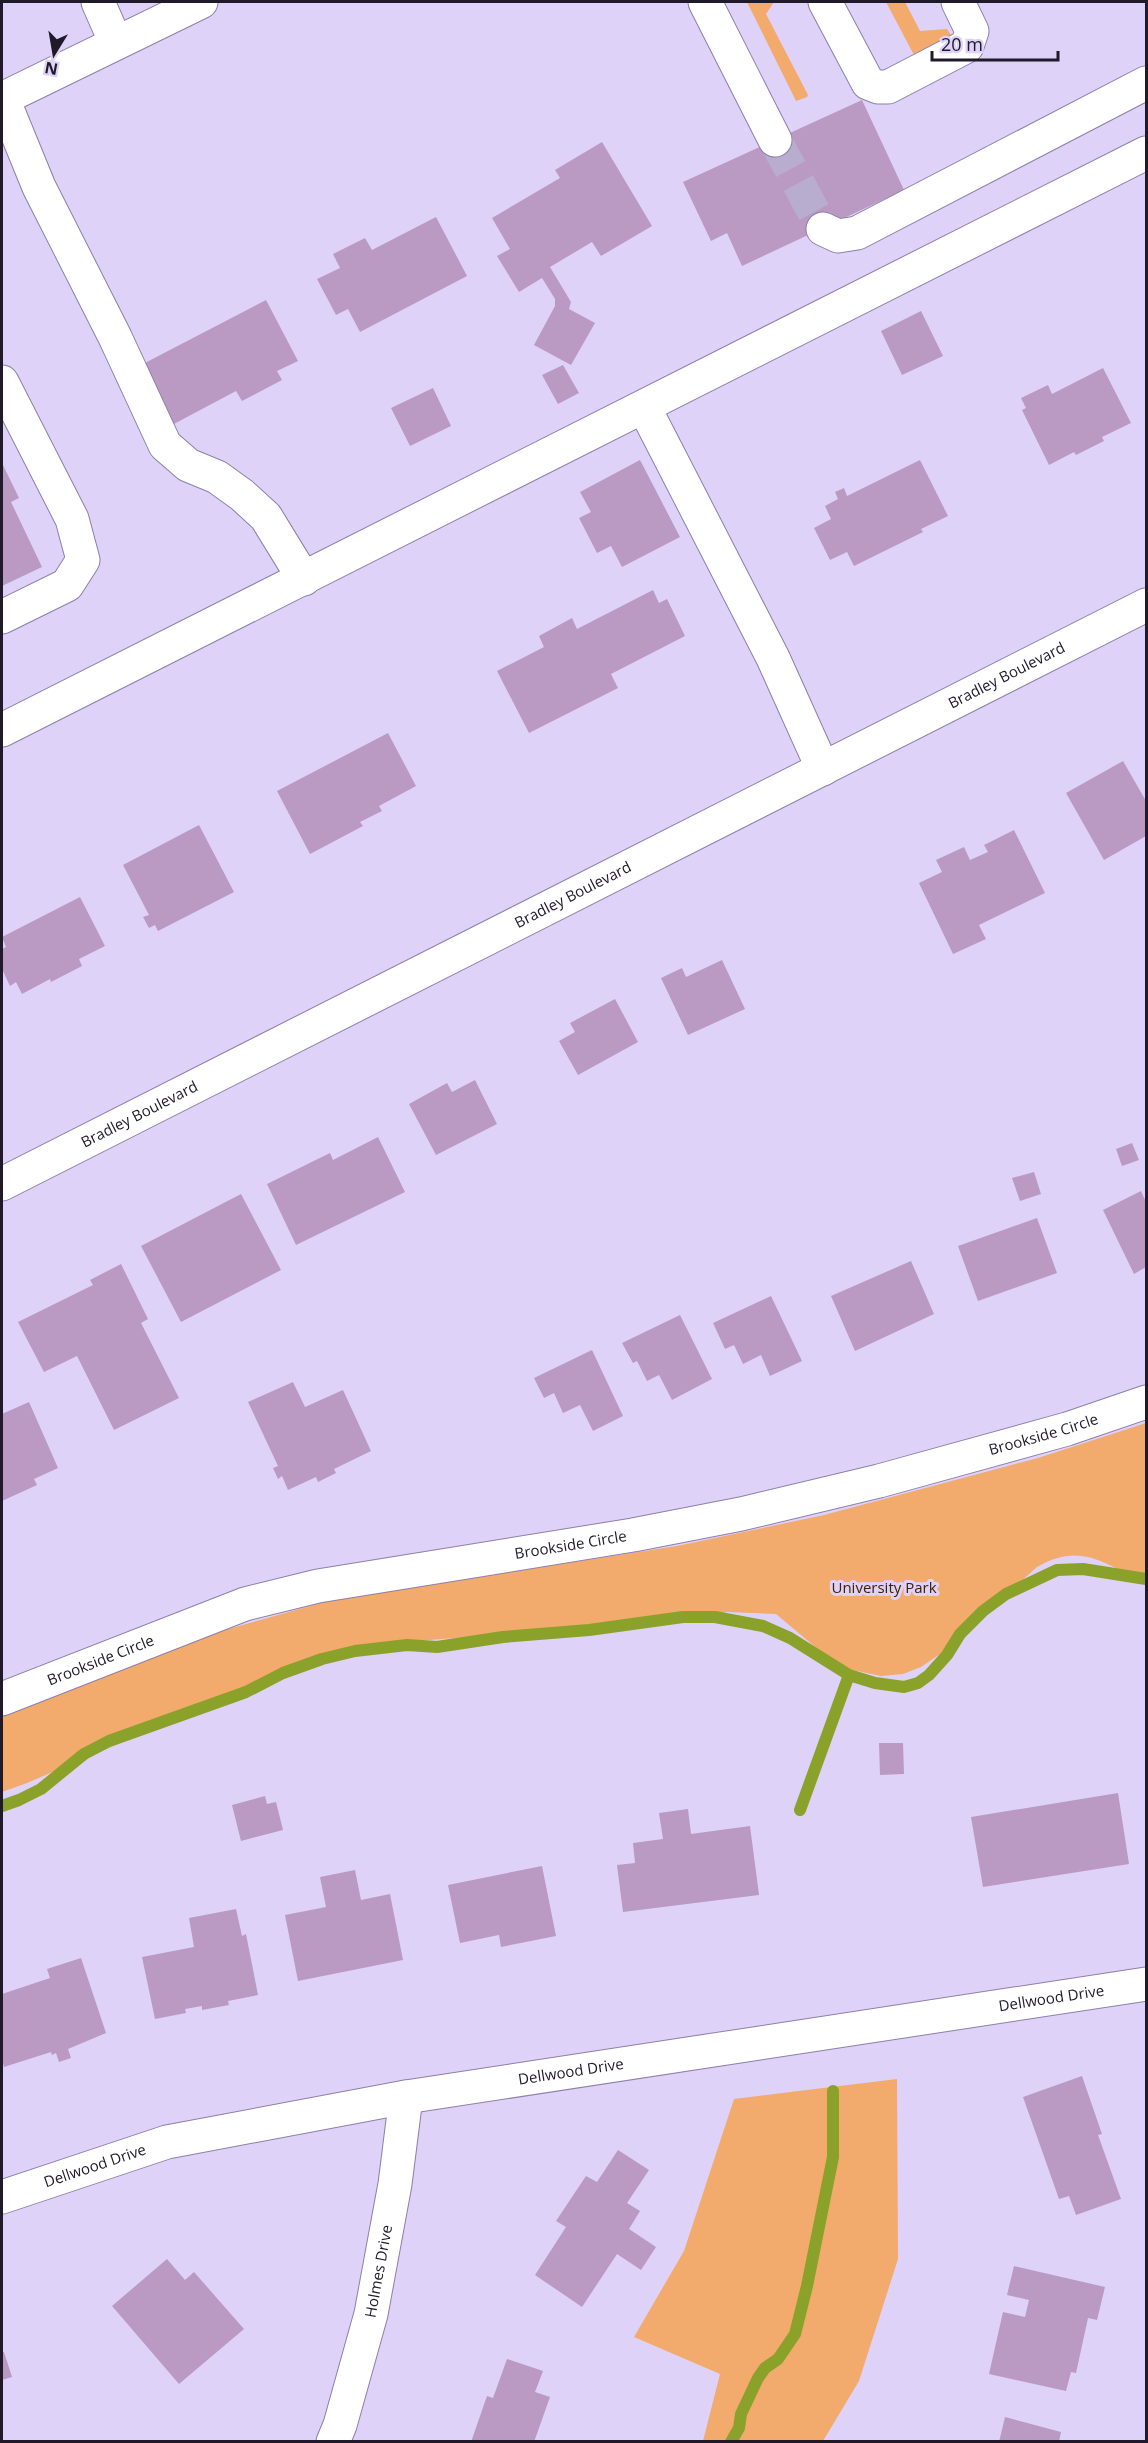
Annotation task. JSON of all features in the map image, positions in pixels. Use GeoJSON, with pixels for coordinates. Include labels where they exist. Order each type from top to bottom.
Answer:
{"type":"FeatureCollection","features":[{"type":"Feature","properties":{"kind":"street"},"geometry":{"type":"LineString","coordinates":[[98,2],[116,43]]}},
{"type":"Feature","properties":{"kind":"street"},"geometry":{"type":"LineString","coordinates":[[201,2],[2,99],[39,187],[115,337],[165,445],[188,465],[217,477],[242,495],[266,517],[304,579]]}},
{"type":"Feature","properties":{"kind":"street"},"geometry":{"type":"LineString","coordinates":[[705,2],[774,140]]}},
{"type":"Feature","properties":{"kind":"street"},"geometry":{"type":"LineString","coordinates":[[825,2],[868,83],[878,87],[888,87],[967,46],[972,31],[958,2]]}},
{"type":"Feature","properties":{"kind":"street"},"geometry":{"type":"LineString","coordinates":[[823,229],[838,236],[857,232],[1146,84]]}},
{"type":"Feature","properties":{"kind":"street"},"geometry":{"type":"LineString","coordinates":[[2,730],[1146,153]]}},
{"type":"Feature","properties":{"kind":"street"},"geometry":{"type":"LineString","coordinates":[[2,382],[72,519],[83,560],[67,585],[2,617]]}},
{"type":"Feature","properties":{"kind":"street"},"geometry":{"type":"LineString","coordinates":[[644,406],[773,658],[823,769]]}},
{"type":"Feature","properties":{"kind":"street","name":"Bradley Boulevard"},"geometry":{"type":"LineString","coordinates":[[2,1184],[1146,605]]}},
{"type":"Feature","properties":{"kind":"street","name":"Brookside Circle"},"geometry":{"type":"LineString","coordinates":[[2,1699],[245,1604],[318,1586],[633,1535],[741,1514],[879,1480],[1044,1435],[1146,1402]]}},
{"type":"Feature","properties":{"kind":"street","name":"Dellwood Drive"},"geometry":{"type":"LineString","coordinates":[[2,2197],[167,2142],[406,2097],[1146,1984]]}},
{"type":"Feature","properties":{"kind":"street","name":"Holmes Drive"},"geometry":{"type":"LineString","coordinates":[[333,2442],[340,2425],[371,2314],[395,2184],[406,2097]]}},
{"type":"Feature","properties":{"kind":"green space"},"geometry":{"type":"Polygon","coordinates":[[[747,2],[774,2],[766,14],[807,97],[796,101],[747,2]]]}},
{"type":"Feature","properties":{"kind":"green space"},"geometry":{"type":"Polygon","coordinates":[[[886,2],[905,2],[920,31],[947,29],[951,35],[914,55],[886,2]]]}},
{"type":"Feature","properties":{"kind":"green space","name":"University Park"},"geometry":{"type":"Polygon","coordinates":[[[1146,1423],[1146,1584],[1093,1558],[1067,1556],[1053,1559],[1037,1567],[940,1654],[921,1667],[903,1674],[881,1676],[848,1669],[832,1661],[776,1614],[728,1612],[611,1626],[403,1642],[351,1653],[217,1701],[2,1792],[2,1717],[214,1633],[335,1599],[677,1546],[824,1515],[1038,1458],[1146,1423]]]}},
{"type":"Feature","properties":{"kind":"green space"},"geometry":{"type":"Polygon","coordinates":[[[897,2079],[898,2259],[859,2381],[823,2441],[703,2441],[720,2374],[634,2337],[684,2251],[734,2099],[897,2079]]]}},
{"type":"Feature","properties":{"kind":"building"},"geometry":{"type":"Polygon","coordinates":[[[862,100],[904,190],[742,266],[727,233],[711,241],[683,182],[862,100]]]}},
{"type":"Feature","properties":{"kind":"building"},"geometry":{"type":"Polygon","coordinates":[[[602,142],[652,226],[601,256],[592,242],[550,267],[571,302],[569,309],[595,323],[571,365],[534,345],[555,306],[555,299],[542,278],[519,292],[497,256],[510,249],[492,218],[560,178],[555,170],[602,142]]]}},
{"type":"Feature","properties":{"kind":"building"},"geometry":{"type":"Polygon","coordinates":[[[436,217],[467,276],[360,332],[348,309],[336,315],[317,279],[340,268],[333,254],[365,238],[372,250],[436,217]]]}},
{"type":"Feature","properties":{"kind":"building"},"geometry":{"type":"Polygon","coordinates":[[[266,300],[298,361],[277,371],[282,380],[242,401],[236,391],[172,425],[141,365],[266,300]]]}},
{"type":"Feature","properties":{"kind":"building"},"geometry":{"type":"Polygon","coordinates":[[[921,311],[943,356],[902,375],[881,331],[921,311]]]}},
{"type":"Feature","properties":{"kind":"building"},"geometry":{"type":"Polygon","coordinates":[[[563,365],[579,393],[558,404],[542,375],[563,365]]]}},
{"type":"Feature","properties":{"kind":"building"},"geometry":{"type":"Polygon","coordinates":[[[1103,368],[1131,423],[1102,437],[1104,441],[1076,455],[1074,452],[1049,465],[1022,410],[1026,408],[1021,398],[1048,385],[1052,394],[1103,368]]]}},
{"type":"Feature","properties":{"kind":"building"},"geometry":{"type":"Polygon","coordinates":[[[433,388],[451,426],[410,446],[391,408],[433,388]]]}},
{"type":"Feature","properties":{"kind":"building"},"geometry":{"type":"Polygon","coordinates":[[[640,460],[680,537],[622,567],[611,546],[597,553],[579,518],[591,512],[580,492],[640,460]]]}},
{"type":"Feature","properties":{"kind":"building"},"geometry":{"type":"Polygon","coordinates":[[[920,460],[948,516],[921,529],[923,532],[854,566],[847,552],[830,560],[814,528],[831,519],[825,506],[838,499],[835,492],[844,488],[847,496],[920,460]]]}},
{"type":"Feature","properties":{"kind":"building"},"geometry":{"type":"Polygon","coordinates":[[[2,463],[19,498],[11,502],[42,567],[2,586],[2,463]]]}},
{"type":"Feature","properties":{"kind":"building"},"geometry":{"type":"Polygon","coordinates":[[[653,590],[659,603],[667,599],[685,636],[611,674],[618,688],[529,733],[497,671],[544,647],[539,636],[572,618],[577,629],[653,590]]]}},
{"type":"Feature","properties":{"kind":"building"},"geometry":{"type":"Polygon","coordinates":[[[388,733],[416,786],[379,806],[382,811],[360,822],[363,826],[310,854],[277,791],[388,733]]]}},
{"type":"Feature","properties":{"kind":"building"},"geometry":{"type":"Polygon","coordinates":[[[1123,761],[1146,801],[1146,836],[1104,860],[1066,793],[1123,761]]]}},
{"type":"Feature","properties":{"kind":"building"},"geometry":{"type":"Polygon","coordinates":[[[199,825],[234,892],[158,931],[155,925],[149,928],[143,917],[149,915],[123,865],[199,825]]]}},
{"type":"Feature","properties":{"kind":"building"},"geometry":{"type":"Polygon","coordinates":[[[1014,830],[1045,893],[979,925],[986,939],[953,954],[919,883],[942,872],[936,860],[964,847],[970,860],[988,852],[984,845],[1014,830]]]}},
{"type":"Feature","properties":{"kind":"building"},"geometry":{"type":"Polygon","coordinates":[[[80,897],[105,946],[79,959],[82,966],[51,982],[50,979],[22,994],[16,982],[10,986],[2,969],[2,949],[6,947],[2,937],[80,897]]]}},
{"type":"Feature","properties":{"kind":"building"},"geometry":{"type":"Polygon","coordinates":[[[722,960],[745,1009],[688,1035],[661,978],[682,968],[686,977],[722,960]]]}},
{"type":"Feature","properties":{"kind":"building"},"geometry":{"type":"Polygon","coordinates":[[[615,999],[638,1042],[578,1075],[559,1041],[575,1032],[570,1023],[615,999]]]}},
{"type":"Feature","properties":{"kind":"building"},"geometry":{"type":"Polygon","coordinates":[[[475,1080],[497,1124],[436,1155],[409,1104],[447,1083],[452,1092],[475,1080]]]}},
{"type":"Feature","properties":{"kind":"building"},"geometry":{"type":"Polygon","coordinates":[[[378,1137],[405,1192],[296,1245],[267,1184],[330,1153],[333,1160],[378,1137]]]}},
{"type":"Feature","properties":{"kind":"building"},"geometry":{"type":"Polygon","coordinates":[[[1132,1143],[1139,1160],[1122,1166],[1116,1149],[1132,1143]]]}},
{"type":"Feature","properties":{"kind":"building"},"geometry":{"type":"Polygon","coordinates":[[[1034,1172],[1041,1194],[1020,1201],[1012,1178],[1034,1172]]]}},
{"type":"Feature","properties":{"kind":"building"},"geometry":{"type":"Polygon","coordinates":[[[1141,1191],[1146,1202],[1146,1267],[1134,1274],[1103,1210],[1141,1191]]]}},
{"type":"Feature","properties":{"kind":"building"},"geometry":{"type":"Polygon","coordinates":[[[241,1194],[281,1270],[181,1322],[141,1246],[241,1194]]]}},
{"type":"Feature","properties":{"kind":"building"},"geometry":{"type":"Polygon","coordinates":[[[1037,1218],[1057,1273],[978,1301],[958,1246],[1037,1218]]]}},
{"type":"Feature","properties":{"kind":"building"},"geometry":{"type":"Polygon","coordinates":[[[911,1261],[934,1314],[855,1351],[831,1296],[911,1261]]]}},
{"type":"Feature","properties":{"kind":"building"},"geometry":{"type":"Polygon","coordinates":[[[121,1264],[148,1319],[141,1323],[179,1398],[114,1430],[77,1356],[44,1372],[18,1322],[93,1285],[90,1280],[121,1264]]]}},
{"type":"Feature","properties":{"kind":"building"},"geometry":{"type":"Polygon","coordinates":[[[771,1296],[802,1361],[770,1376],[761,1355],[743,1364],[734,1345],[725,1349],[713,1323],[771,1296]]]}},
{"type":"Feature","properties":{"kind":"building"},"geometry":{"type":"Polygon","coordinates":[[[680,1315],[712,1379],[672,1400],[659,1375],[647,1381],[637,1361],[633,1363],[622,1343],[680,1315]]]}},
{"type":"Feature","properties":{"kind":"building"},"geometry":{"type":"Polygon","coordinates":[[[592,1350],[623,1416],[593,1431],[580,1405],[563,1413],[554,1393],[544,1398],[534,1378],[592,1350]]]}},
{"type":"Feature","properties":{"kind":"building"},"geometry":{"type":"Polygon","coordinates":[[[293,1382],[305,1407],[343,1390],[371,1451],[334,1469],[336,1473],[318,1482],[316,1477],[288,1490],[282,1476],[278,1479],[273,1468],[278,1466],[248,1402],[293,1382]]]}},
{"type":"Feature","properties":{"kind":"building"},"geometry":{"type":"Polygon","coordinates":[[[29,1402],[58,1468],[34,1479],[37,1485],[2,1501],[2,1414],[29,1402]]]}},
{"type":"Feature","properties":{"kind":"building"},"geometry":{"type":"Polygon","coordinates":[[[879,1743],[903,1743],[904,1774],[880,1775],[879,1743]]]}},
{"type":"Feature","properties":{"kind":"building"},"geometry":{"type":"Polygon","coordinates":[[[1118,1793],[1129,1864],[983,1887],[971,1817],[1118,1793]]]}},
{"type":"Feature","properties":{"kind":"building"},"geometry":{"type":"Polygon","coordinates":[[[265,1796],[267,1804],[276,1802],[283,1830],[241,1841],[232,1805],[265,1796]]]}},
{"type":"Feature","properties":{"kind":"building"},"geometry":{"type":"Polygon","coordinates":[[[688,1809],[691,1834],[750,1826],[759,1895],[623,1912],[617,1865],[635,1863],[633,1843],[663,1839],[659,1813],[688,1809]]]}},
{"type":"Feature","properties":{"kind":"building"},"geometry":{"type":"Polygon","coordinates":[[[542,1866],[556,1936],[501,1947],[499,1935],[460,1943],[448,1885],[542,1866]]]}},
{"type":"Feature","properties":{"kind":"building"},"geometry":{"type":"Polygon","coordinates":[[[355,1870],[361,1900],[390,1894],[403,1960],[298,1981],[285,1915],[326,1907],[320,1877],[355,1870]]]}},
{"type":"Feature","properties":{"kind":"building"},"geometry":{"type":"Polygon","coordinates":[[[236,1909],[242,1936],[246,1934],[258,1995],[228,2001],[229,2005],[202,2010],[202,2006],[185,2009],[186,2013],[155,2019],[142,1957],[194,1947],[189,1918],[236,1909]]]}},
{"type":"Feature","properties":{"kind":"building"},"geometry":{"type":"Polygon","coordinates":[[[81,1958],[106,2033],[68,2049],[71,2058],[59,2062],[56,2053],[52,2055],[51,2052],[4,2067],[2,2060],[2,1994],[50,1978],[47,1969],[81,1958]]]}},
{"type":"Feature","properties":{"kind":"building"},"geometry":{"type":"Polygon","coordinates":[[[1082,2076],[1102,2134],[1098,2135],[1121,2199],[1076,2215],[1069,2196],[1059,2199],[1023,2097],[1082,2076]]]}},
{"type":"Feature","properties":{"kind":"building"},"geometry":{"type":"Polygon","coordinates":[[[618,2150],[649,2170],[627,2203],[640,2211],[629,2229],[656,2247],[641,2270],[617,2254],[582,2307],[535,2275],[566,2227],[556,2221],[586,2176],[597,2182],[618,2150]]]}},
{"type":"Feature","properties":{"kind":"building"},"geometry":{"type":"Polygon","coordinates":[[[167,2259],[185,2280],[194,2272],[244,2329],[179,2384],[112,2306],[167,2259]]]}},
{"type":"Feature","properties":{"kind":"building"},"geometry":{"type":"Polygon","coordinates":[[[1014,2266],[1105,2287],[1097,2320],[1088,2318],[1076,2373],[1071,2372],[1066,2391],[989,2374],[1003,2312],[1025,2317],[1029,2300],[1007,2295],[1014,2266]]]}},
{"type":"Feature","properties":{"kind":"building"},"geometry":{"type":"Polygon","coordinates":[[[2,2352],[4,2352],[12,2377],[2,2380],[2,2352]]]}},
{"type":"Feature","properties":{"kind":"building"},"geometry":{"type":"Polygon","coordinates":[[[507,2359],[543,2371],[535,2392],[550,2397],[534,2442],[471,2442],[487,2396],[493,2398],[507,2359]]]}},
{"type":"Feature","properties":{"kind":"building"},"geometry":{"type":"Polygon","coordinates":[[[1005,2417],[1061,2432],[1059,2442],[999,2442],[1005,2417]]]}},
{"type":"Feature","properties":{"kind":"waterway"},"geometry":{"type":"LineString","coordinates":[[2,1806],[41,1789],[84,1754],[109,1741],[246,1692],[283,1673],[322,1659],[355,1651],[407,1645],[437,1647],[503,1637],[589,1630],[683,1617],[715,1617],[763,1626],[790,1638],[849,1675],[875,1683],[904,1687],[918,1683],[929,1675],[947,1655],[960,1634],[983,1611],[1006,1594],[1057,1570],[1083,1569],[1146,1579]]}},
{"type":"Feature","properties":{"kind":"waterway"},"geometry":{"type":"LineString","coordinates":[[800,1810],[849,1675]]}},
{"type":"Feature","properties":{"kind":"waterway"},"geometry":{"type":"LineString","coordinates":[[731,2442],[739,2428],[741,2414],[758,2378],[765,2368],[778,2359],[795,2334],[833,2157],[833,2091]]}},
{"type":"Feature","properties":{"kind":"tunnel"},"geometry":{"type":"LineString","coordinates":[[775,140],[823,229]]}}]}
